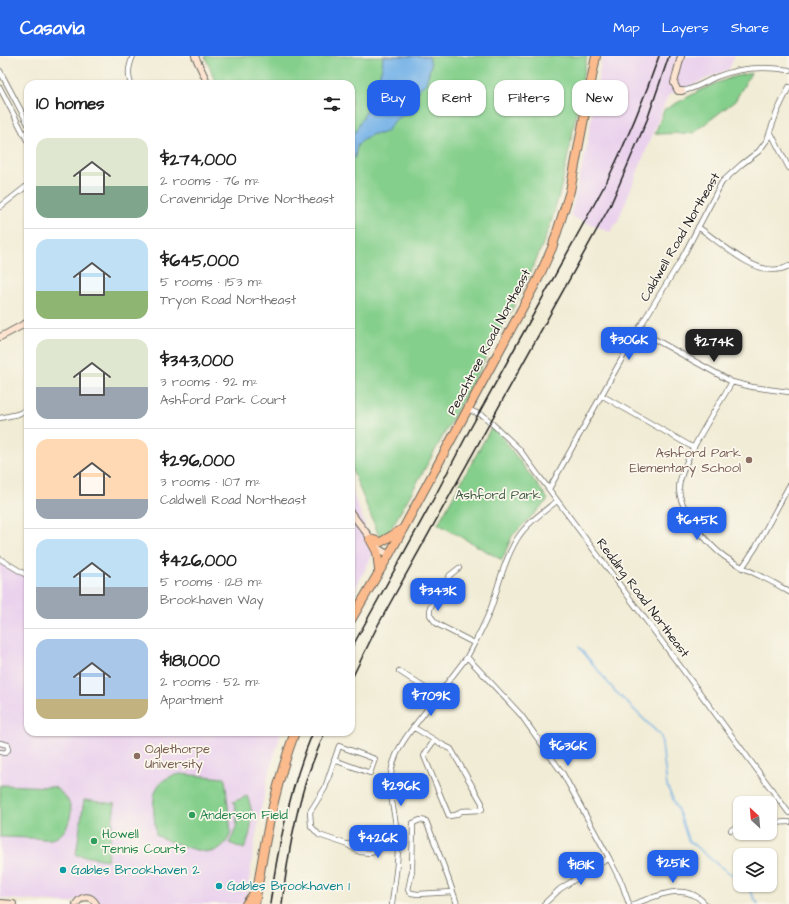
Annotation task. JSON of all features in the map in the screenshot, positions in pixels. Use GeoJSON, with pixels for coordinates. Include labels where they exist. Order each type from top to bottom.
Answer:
{"type":"FeatureCollection","features":[{"type":"Feature","properties":{"kind":"highway","name":"Peachtree Road Northeast"},"geometry":{"type":"LineString","coordinates":[[355,613],[538,279],[552,248],[570,191],[596,56]]}},
{"type":"Feature","properties":{"kind":"highway"},"geometry":{"type":"LineString","coordinates":[[370,539],[382,542],[401,530]]}},
{"type":"Feature","properties":{"kind":"highway"},"geometry":{"type":"LineString","coordinates":[[370,539],[377,552],[379,570]]}},
{"type":"Feature","properties":{"kind":"highway"},"geometry":{"type":"LineString","coordinates":[[255,904],[271,811],[294,736]]}},
{"type":"Feature","properties":{"kind":"highway"},"geometry":{"type":"LineString","coordinates":[[246,904],[258,889]]}},
{"type":"Feature","properties":{"kind":"street"},"geometry":{"type":"LineString","coordinates":[[130,80],[128,72],[133,56]]}},
{"type":"Feature","properties":{"kind":"street"},"geometry":{"type":"LineString","coordinates":[[195,56],[206,80]]}},
{"type":"Feature","properties":{"kind":"street"},"geometry":{"type":"LineString","coordinates":[[681,56],[674,83],[678,91],[691,90],[726,73],[747,68],[764,67],[789,70]]}},
{"type":"Feature","properties":{"kind":"street"},"geometry":{"type":"LineString","coordinates":[[0,71],[24,117]]}},
{"type":"Feature","properties":{"kind":"street","name":"Caldwell Road Northeast"},"geometry":{"type":"LineString","coordinates":[[549,490],[638,330],[681,260],[722,182],[759,151],[767,140],[771,133],[777,112],[789,87]]}},
{"type":"Feature","properties":{"kind":"street"},"geometry":{"type":"LineString","coordinates":[[0,88],[24,134]]}},
{"type":"Feature","properties":{"kind":"street"},"geometry":{"type":"LineString","coordinates":[[12,112],[19,108]]}},
{"type":"Feature","properties":{"kind":"street"},"geometry":{"type":"LineString","coordinates":[[771,133],[789,168]]}},
{"type":"Feature","properties":{"kind":"street"},"geometry":{"type":"LineString","coordinates":[[0,207],[24,187]]}},
{"type":"Feature","properties":{"kind":"street"},"geometry":{"type":"LineString","coordinates":[[698,227],[750,264],[769,270],[789,266]]}},
{"type":"Feature","properties":{"kind":"street"},"geometry":{"type":"LineString","coordinates":[[0,337],[24,324]]}},
{"type":"Feature","properties":{"kind":"street"},"geometry":{"type":"LineString","coordinates":[[638,330],[732,382],[752,387],[789,392]]}},
{"type":"Feature","properties":{"kind":"street"},"geometry":{"type":"LineString","coordinates":[[732,382],[694,448],[682,476],[680,488],[681,500],[685,510],[702,535],[724,556],[742,568],[789,592]]}},
{"type":"Feature","properties":{"kind":"street"},"geometry":{"type":"LineString","coordinates":[[601,395],[694,448]]}},
{"type":"Feature","properties":{"kind":"street","name":"Redding Road Northeast"},"geometry":{"type":"LineString","coordinates":[[467,409],[484,416],[518,449],[789,813]]}},
{"type":"Feature","properties":{"kind":"street"},"geometry":{"type":"LineString","coordinates":[[0,418],[24,411]]}},
{"type":"Feature","properties":{"kind":"street"},"geometry":{"type":"LineString","coordinates":[[742,568],[789,486]]}},
{"type":"Feature","properties":{"kind":"street"},"geometry":{"type":"LineString","coordinates":[[392,904],[398,841],[390,794],[392,767],[398,751],[413,727],[467,657],[486,622],[506,561],[517,538],[557,501]]}},
{"type":"Feature","properties":{"kind":"street"},"geometry":{"type":"LineString","coordinates":[[355,518],[379,549],[388,555]]}},
{"type":"Feature","properties":{"kind":"street"},"geometry":{"type":"LineString","coordinates":[[0,559],[24,574]]}},
{"type":"Feature","properties":{"kind":"street"},"geometry":{"type":"LineString","coordinates":[[459,568],[450,575],[430,608],[430,615],[439,625],[474,644]]}},
{"type":"Feature","properties":{"kind":"street"},"geometry":{"type":"LineString","coordinates":[[467,657],[521,715],[563,774],[581,804],[609,858],[622,884],[629,904]]}},
{"type":"Feature","properties":{"kind":"street"},"geometry":{"type":"LineString","coordinates":[[399,671],[437,696]]}},
{"type":"Feature","properties":{"kind":"street"},"geometry":{"type":"LineString","coordinates":[[413,727],[434,741],[451,748],[482,803],[482,810],[461,811],[456,815],[449,816],[424,756],[434,741]]}},
{"type":"Feature","properties":{"kind":"street"},"geometry":{"type":"LineString","coordinates":[[0,743],[8,745],[8,750],[5,753],[0,752]]}},
{"type":"Feature","properties":{"kind":"street"},"geometry":{"type":"LineString","coordinates":[[334,760],[370,773],[375,758],[339,746],[334,760],[325,788],[310,812],[311,826],[319,835],[346,844],[360,852],[371,853],[381,848],[384,842]]}},
{"type":"Feature","properties":{"kind":"street"},"geometry":{"type":"LineString","coordinates":[[453,892],[418,894],[411,893],[408,890],[412,871],[413,823],[420,820],[426,821],[453,892],[457,904]]}},
{"type":"Feature","properties":{"kind":"street"},"geometry":{"type":"LineString","coordinates":[[777,823],[789,822]]}},
{"type":"Feature","properties":{"kind":"street"},"geometry":{"type":"LineString","coordinates":[[346,844],[398,841]]}},
{"type":"Feature","properties":{"kind":"street"},"geometry":{"type":"LineString","coordinates":[[544,904],[560,889],[609,858]]}},
{"type":"Feature","properties":{"kind":"street"},"geometry":{"type":"LineString","coordinates":[[634,904],[661,895],[685,891],[705,904]]}},
{"type":"Feature","properties":{"kind":"street"},"geometry":{"type":"LineString","coordinates":[[76,904],[79,900],[85,897],[92,898],[97,904]]}},
{"type":"Feature","properties":{"kind":"street"},"geometry":{"type":"LineString","coordinates":[[0,903],[13,904]]}},
{"type":"Feature","properties":{"kind":"shaded area"},"geometry":{"type":"Polygon","coordinates":[[[602,56],[735,56],[729,69],[668,95],[618,221],[610,232],[570,216],[585,156],[592,116],[628,116],[628,80],[598,80],[602,56]]]}},
{"type":"Feature","properties":{"kind":"shaded area"},"geometry":{"type":"Polygon","coordinates":[[[355,498],[374,552],[355,590],[355,498]]]}},
{"type":"Feature","properties":{"kind":"shaded area","name":"Oglethorpe University"},"geometry":{"type":"Polygon","coordinates":[[[0,561],[24,576],[24,736],[280,736],[267,780],[254,845],[246,904],[101,904],[93,897],[78,899],[67,903],[0,898],[0,561]]]}},
{"type":"Feature","properties":{"kind":"green space"},"geometry":{"type":"Polygon","coordinates":[[[205,56],[587,56],[582,80],[572,80],[572,116],[576,116],[564,177],[547,235],[504,326],[384,541],[381,541],[355,477],[355,80],[214,80],[205,56]]]}},
{"type":"Feature","properties":{"kind":"green space"},"geometry":{"type":"Polygon","coordinates":[[[751,73],[735,101],[693,133],[655,134],[664,110],[717,83],[739,75],[751,73]]]}},
{"type":"Feature","properties":{"kind":"green space","name":"Ashford Park"},"geometry":{"type":"Polygon","coordinates":[[[491,428],[499,433],[548,500],[512,536],[502,560],[438,524],[491,428]]]}},
{"type":"Feature","properties":{"kind":"green space","name":"Anderson Field"},"geometry":{"type":"Polygon","coordinates":[[[180,774],[225,778],[231,833],[223,845],[214,851],[206,852],[191,849],[156,835],[153,805],[156,789],[161,782],[169,777],[180,774]]]}},
{"type":"Feature","properties":{"kind":"green space"},"geometry":{"type":"Polygon","coordinates":[[[0,785],[54,787],[70,804],[71,812],[65,830],[59,836],[50,839],[0,837],[0,785]]]}},
{"type":"Feature","properties":{"kind":"green space"},"geometry":{"type":"Polygon","coordinates":[[[247,796],[251,809],[252,822],[244,849],[229,843],[237,823],[233,802],[247,796]]]}},
{"type":"Feature","properties":{"kind":"green space","name":"Howell Tennis Courts"},"geometry":{"type":"Polygon","coordinates":[[[84,800],[115,804],[107,860],[76,855],[84,800]]]}},
{"type":"Feature","properties":{"kind":"water"},"geometry":{"type":"Polygon","coordinates":[[[383,56],[429,56],[431,65],[426,83],[420,88],[420,80],[379,80],[383,56]]]}},
{"type":"Feature","properties":{"kind":"water"},"geometry":{"type":"Polygon","coordinates":[[[367,110],[367,116],[402,116],[395,120],[387,131],[380,134],[373,134],[362,141],[357,146],[355,158],[355,132],[367,110]]]}},
{"type":"Feature","properties":{"kind":"waterway"},"geometry":{"type":"LineString","coordinates":[[579,647],[614,690],[661,736],[667,786],[680,815],[688,840],[733,875]]}},
{"type":"Feature","properties":{"kind":"waterway"},"geometry":{"type":"LineString","coordinates":[[750,892],[758,904]]}},
{"type":"Feature","properties":{"kind":"railway"},"geometry":{"type":"LineString","coordinates":[[355,642],[607,181],[635,119],[659,56]]}},
{"type":"Feature","properties":{"kind":"railway"},"geometry":{"type":"LineString","coordinates":[[355,672],[378,625],[610,206],[647,120],[669,56]]}},
{"type":"Feature","properties":{"kind":"railway"},"geometry":{"type":"LineString","coordinates":[[270,904],[281,838],[291,795],[311,736]]}},
{"type":"Feature","properties":{"kind":"railway"},"geometry":{"type":"LineString","coordinates":[[282,904],[295,822],[308,775],[323,736]]}},
{"type":"Feature","properties":{"kind":"place","name":"Ashford Park Elementary School"},"geometry":{"type":"Point","coordinates":[749,460]}},
{"type":"Feature","properties":{"kind":"place","name":"Oglethorpe University"},"geometry":{"type":"Point","coordinates":[137,756]}},
{"type":"Feature","properties":{"kind":"place","name":"Anderson Field"},"geometry":{"type":"Point","coordinates":[192,815]}},
{"type":"Feature","properties":{"kind":"place","name":"Howell Tennis Courts"},"geometry":{"type":"Point","coordinates":[94,841]}},
{"type":"Feature","properties":{"kind":"place","name":"Gables Brookhaven 2"},"geometry":{"type":"Point","coordinates":[63,870]}},
{"type":"Feature","properties":{"kind":"place","name":"Gables Brookhaven 1"},"geometry":{"type":"Point","coordinates":[219,886]}}]}
